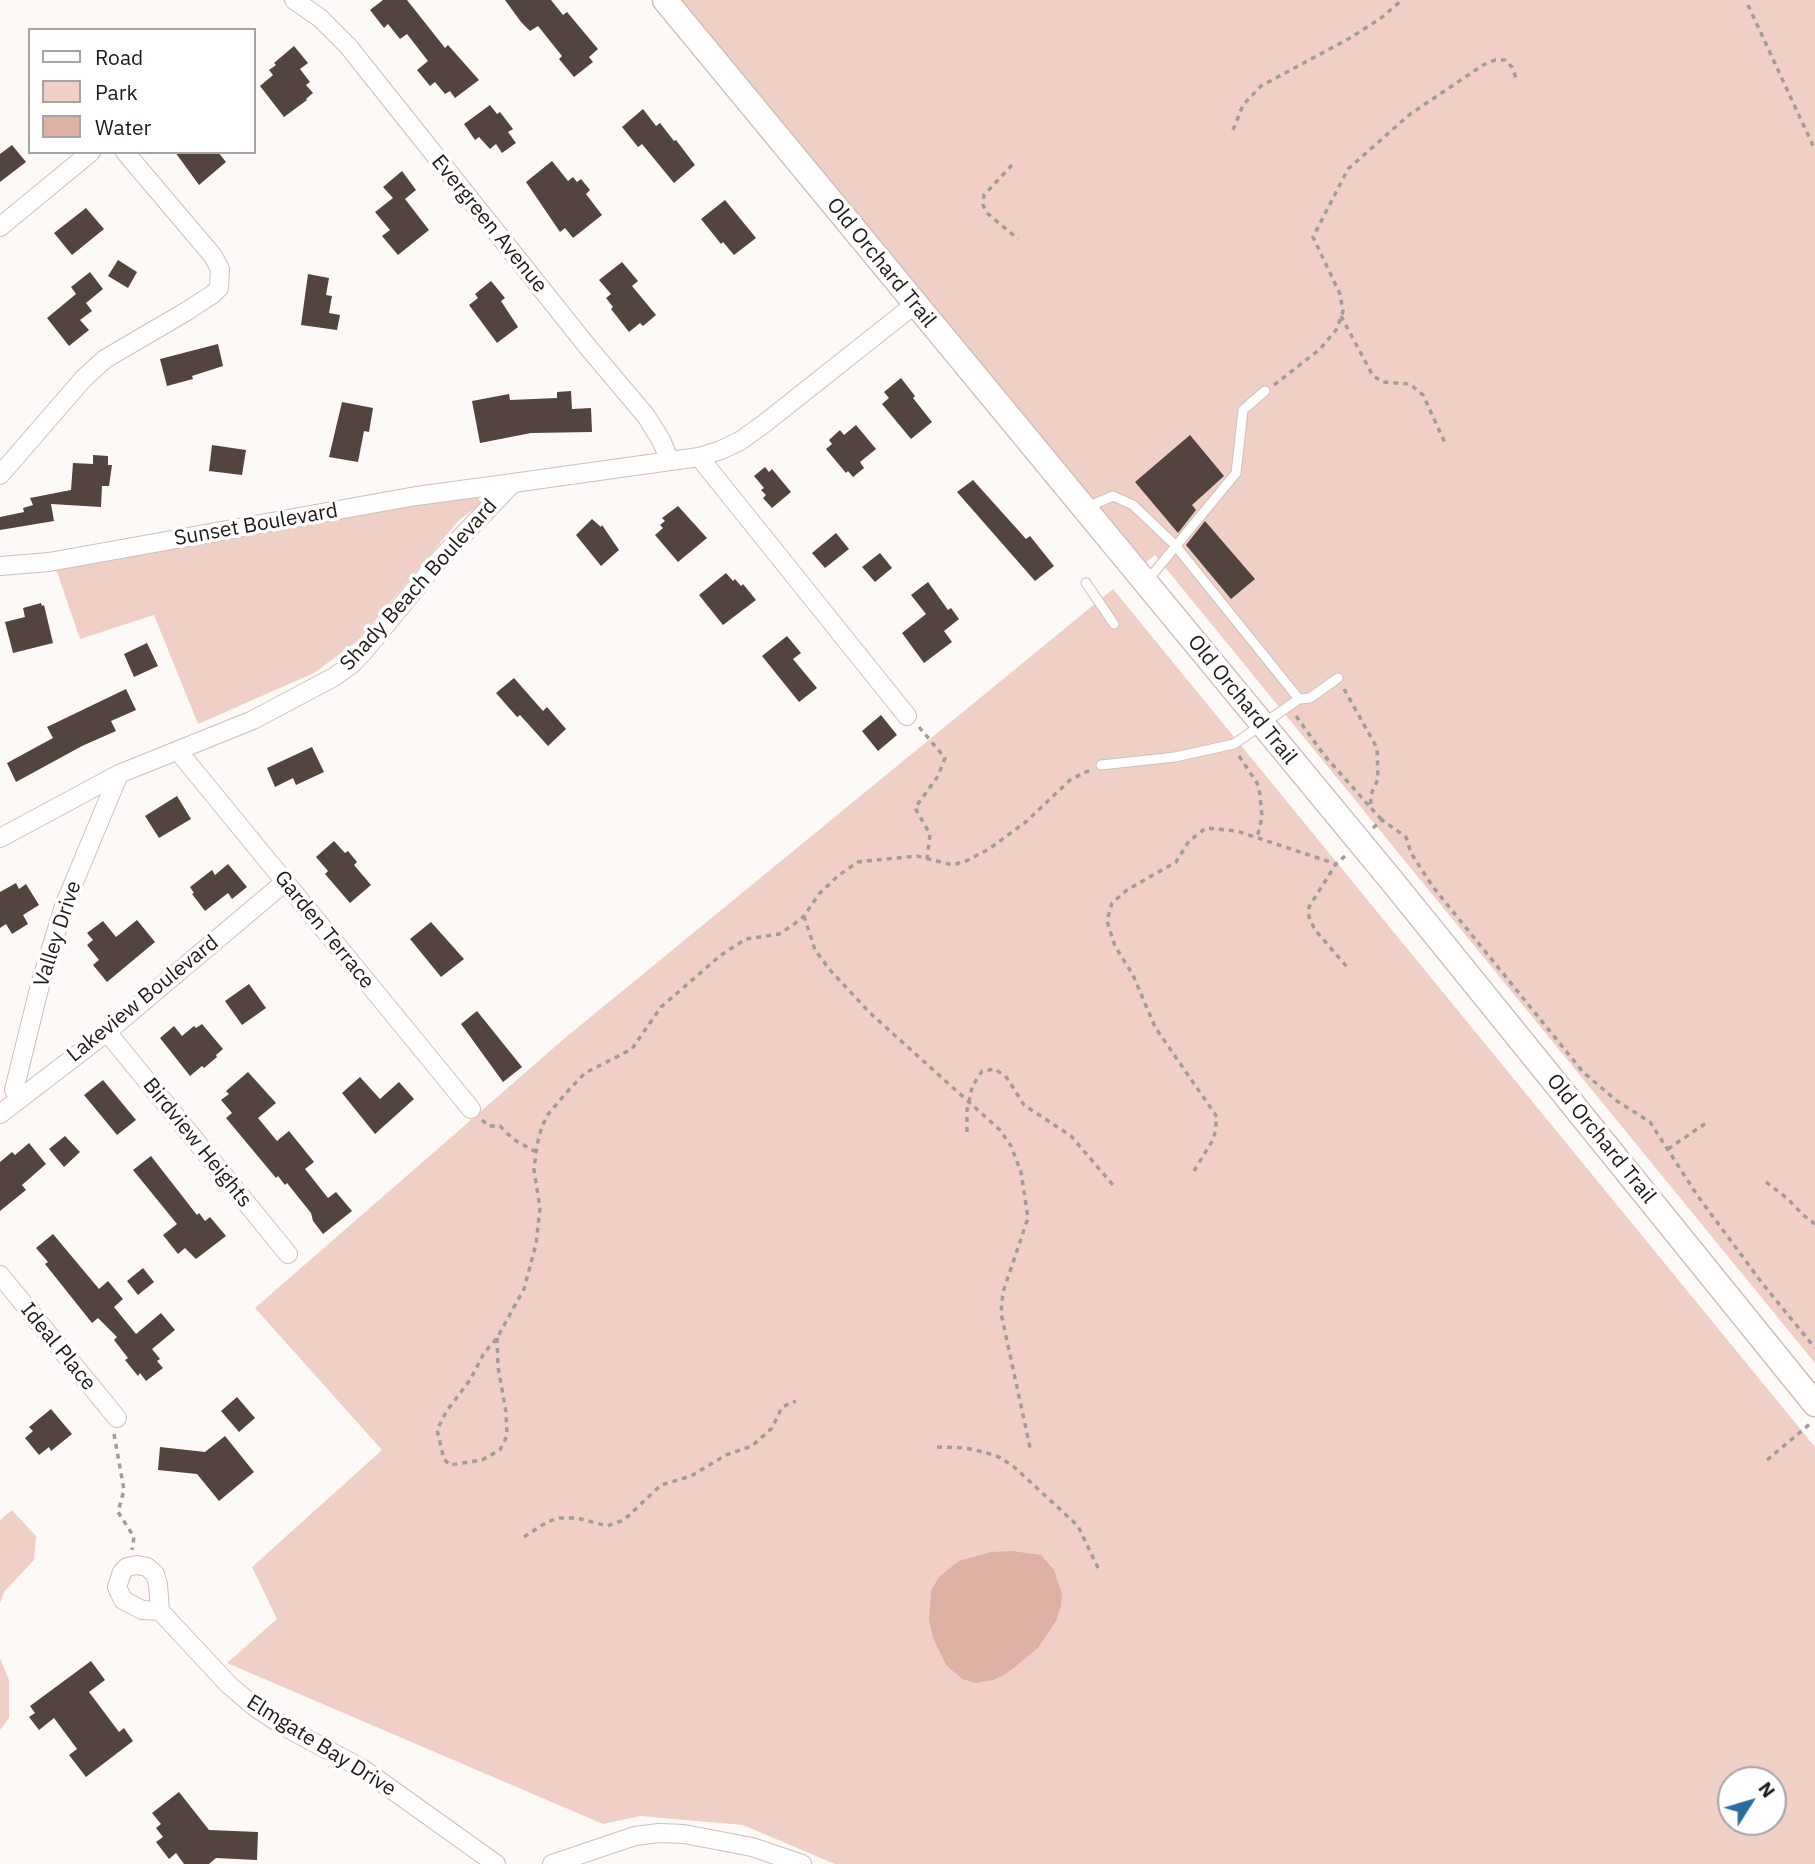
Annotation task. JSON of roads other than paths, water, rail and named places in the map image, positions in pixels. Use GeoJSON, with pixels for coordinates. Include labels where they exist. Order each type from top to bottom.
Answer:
{"type":"FeatureCollection","features":[{"type":"Feature","properties":{"kind":"street","name":"Evergreen Avenue"},"geometry":{"type":"LineString","coordinates":[[294,0],[320,18],[348,46],[646,416],[670,461]]}},
{"type":"Feature","properties":{"kind":"street","name":"Old Orchard Trail"},"geometry":{"type":"LineString","coordinates":[[665,0],[1263,725],[1815,1404]]}},
{"type":"Feature","properties":{"kind":"street"},"geometry":{"type":"LineString","coordinates":[[0,227],[89,154]]}},
{"type":"Feature","properties":{"kind":"street"},"geometry":{"type":"LineString","coordinates":[[0,475],[84,378],[105,359],[219,288],[220,269],[214,256],[127,154]]}},
{"type":"Feature","properties":{"kind":"street","name":"Shady Beach Boulevard"},"geometry":{"type":"LineString","coordinates":[[119,774],[253,720],[324,683],[352,664],[439,559],[513,483],[699,457],[740,441],[914,305]]}},
{"type":"Feature","properties":{"kind":"street"},"geometry":{"type":"LineString","coordinates":[[699,457],[907,716]]}},
{"type":"Feature","properties":{"kind":"street","name":"Sunset Boulevard"},"geometry":{"type":"LineString","coordinates":[[0,566],[49,562],[416,496],[513,483]]}},
{"type":"Feature","properties":{"kind":"street","name":"Garden Terrace"},"geometry":{"type":"LineString","coordinates":[[178,751],[471,1109]]}},
{"type":"Feature","properties":{"kind":"street"},"geometry":{"type":"LineString","coordinates":[[0,838],[119,774]]}},
{"type":"Feature","properties":{"kind":"street","name":"Valley Drive"},"geometry":{"type":"LineString","coordinates":[[19,1098],[14,1090],[40,985],[64,905],[119,774]]}},
{"type":"Feature","properties":{"kind":"street","name":"Lakeview Boulevard"},"geometry":{"type":"LineString","coordinates":[[0,1114],[107,1032],[285,882]]}},
{"type":"Feature","properties":{"kind":"street","name":"Birdview Heights"},"geometry":{"type":"LineString","coordinates":[[107,1032],[288,1254]]}},
{"type":"Feature","properties":{"kind":"street","name":"Ideal Place"},"geometry":{"type":"LineString","coordinates":[[0,1275],[117,1418]]}},
{"type":"Feature","properties":{"kind":"street"},"geometry":{"type":"LineString","coordinates":[[131,1566],[147,1567],[155,1574],[160,1611],[142,1610],[130,1605],[118,1593],[117,1580],[122,1572],[131,1566]]}},
{"type":"Feature","properties":{"kind":"street","name":"Elmgate Bay Drive"},"geometry":{"type":"LineString","coordinates":[[160,1611],[229,1685],[256,1708],[363,1769],[496,1864]]}},
{"type":"Feature","properties":{"kind":"street"},"geometry":{"type":"LineString","coordinates":[[552,1864],[635,1836],[684,1833],[743,1845],[802,1864]]}},
{"type":"Feature","properties":{"kind":"lane"},"geometry":{"type":"LineString","coordinates":[[1146,583],[1236,473],[1243,410],[1265,391]]}},
{"type":"Feature","properties":{"kind":"lane"},"geometry":{"type":"LineString","coordinates":[[1083,508],[1113,496],[1133,505],[1175,545],[1299,699]]}},
{"type":"Feature","properties":{"kind":"lane"},"geometry":{"type":"LineString","coordinates":[[1086,583],[1114,624]]}},
{"type":"Feature","properties":{"kind":"lane"},"geometry":{"type":"LineString","coordinates":[[1101,765],[1175,757],[1234,744],[1299,699],[1310,698],[1338,678]]}},
{"type":"Feature","properties":{"kind":"water"},"geometry":{"type":"Polygon","coordinates":[[[1012,1551],[1041,1555],[1054,1570],[1062,1594],[1056,1621],[1038,1648],[1006,1674],[976,1683],[962,1679],[946,1665],[933,1638],[929,1620],[931,1590],[940,1576],[959,1561],[991,1552],[1012,1551]]]}}]}
